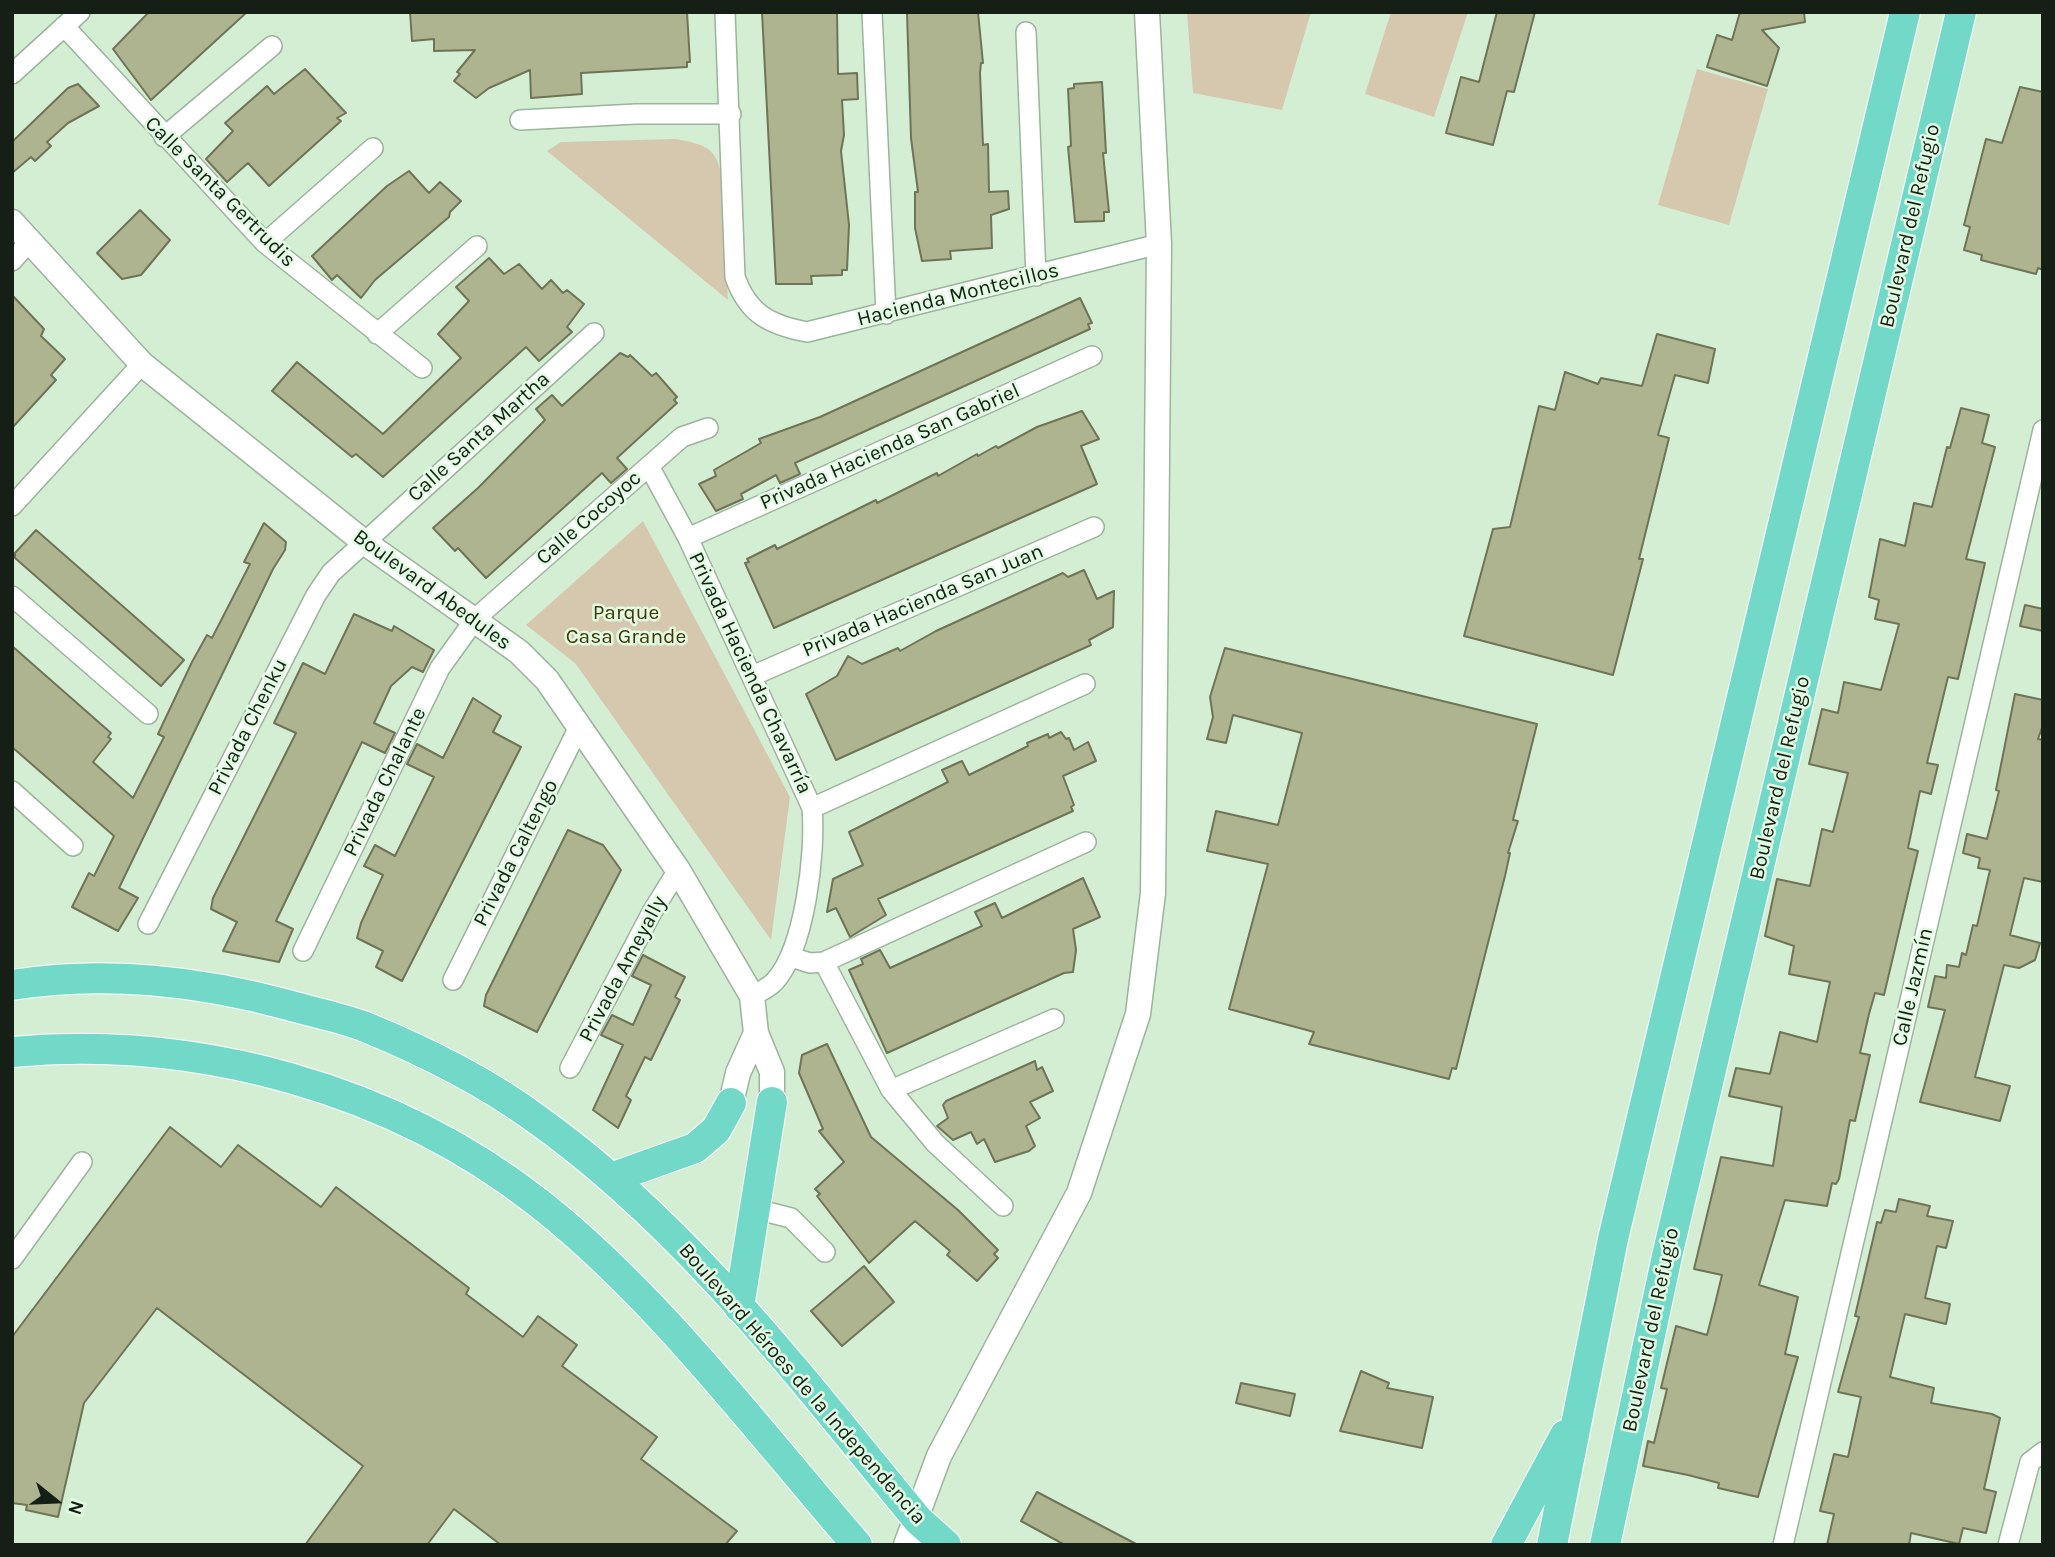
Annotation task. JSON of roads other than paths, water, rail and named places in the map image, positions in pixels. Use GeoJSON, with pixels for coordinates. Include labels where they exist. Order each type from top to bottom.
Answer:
{"type":"FeatureCollection","features":[{"type":"Feature","properties":{"kind":"main road"},"geometry":{"type":"LineString","coordinates":[[1552,1545],[1613,1239],[1905,12]]}},
{"type":"Feature","properties":{"kind":"main road","name":"Boulevard del Refugio"},"geometry":{"type":"LineString","coordinates":[[1605,1545],[1667,1256],[1961,12]]}},
{"type":"Feature","properties":{"kind":"main road","name":"Boulevard Héroes de la Independencia"},"geometry":{"type":"LineString","coordinates":[[12,985],[33,981],[138,979],[230,989],[361,1026],[456,1069],[534,1117],[611,1178],[681,1244],[739,1307],[912,1532],[946,1545]]}},
{"type":"Feature","properties":{"kind":"main road"},"geometry":{"type":"LineString","coordinates":[[12,1052],[109,1050],[205,1058],[318,1087],[391,1114],[467,1154],[539,1203],[606,1261],[663,1322],[857,1545]]}},
{"type":"Feature","properties":{"kind":"main road"},"geometry":{"type":"LineString","coordinates":[[739,1307],[752,1208],[772,1102]]}},
{"type":"Feature","properties":{"kind":"main road"},"geometry":{"type":"LineString","coordinates":[[611,1178],[695,1148],[716,1130],[731,1103]]}},
{"type":"Feature","properties":{"kind":"main road"},"geometry":{"type":"LineString","coordinates":[[1506,1545],[1577,1413]]}},
{"type":"Feature","properties":{"kind":"street"},"geometry":{"type":"LineString","coordinates":[[12,74],[80,12]]}},
{"type":"Feature","properties":{"kind":"street"},"geometry":{"type":"LineString","coordinates":[[520,120],[636,114],[731,114],[725,12]]}},
{"type":"Feature","properties":{"kind":"street"},"geometry":{"type":"LineString","coordinates":[[873,12],[886,314]]}},
{"type":"Feature","properties":{"kind":"street"},"geometry":{"type":"LineString","coordinates":[[912,1532],[939,1456],[1079,1193],[1138,1014],[1153,893],[1159,244],[1147,12]]}},
{"type":"Feature","properties":{"kind":"street","name":"Calle Santa Gertrudis"},"geometry":{"type":"LineString","coordinates":[[64,26],[265,243],[422,368]]}},
{"type":"Feature","properties":{"kind":"street"},"geometry":{"type":"LineString","coordinates":[[1026,32],[1036,276]]}},
{"type":"Feature","properties":{"kind":"street"},"geometry":{"type":"LineString","coordinates":[[164,137],[272,46]]}},
{"type":"Feature","properties":{"kind":"street","name":"Hacienda Montecillos"},"geometry":{"type":"LineString","coordinates":[[731,114],[735,277],[742,298],[780,327],[807,332],[1159,244]]}},
{"type":"Feature","properties":{"kind":"street"},"geometry":{"type":"LineString","coordinates":[[265,243],[373,148]]}},
{"type":"Feature","properties":{"kind":"street","name":"Boulevard Abedules"},"geometry":{"type":"LineString","coordinates":[[12,222],[142,364],[364,542],[476,618],[519,652],[547,680],[678,870],[752,996],[756,1033],[772,1072],[772,1102]]}},
{"type":"Feature","properties":{"kind":"street"},"geometry":{"type":"LineString","coordinates":[[12,261],[30,241]]}},
{"type":"Feature","properties":{"kind":"street"},"geometry":{"type":"LineString","coordinates":[[377,334],[477,246]]}},
{"type":"Feature","properties":{"kind":"street","name":"Calle Santa Martha"},"geometry":{"type":"LineString","coordinates":[[364,542],[594,333]]}},
{"type":"Feature","properties":{"kind":"street","name":"Privada Hacienda San Gabriel"},"geometry":{"type":"LineString","coordinates":[[688,538],[1092,356]]}},
{"type":"Feature","properties":{"kind":"street"},"geometry":{"type":"LineString","coordinates":[[12,506],[142,364]]}},
{"type":"Feature","properties":{"kind":"street","name":"Calle Cocoyoc"},"geometry":{"type":"LineString","coordinates":[[476,618],[682,437],[709,428]]}},
{"type":"Feature","properties":{"kind":"street","name":"Calle Jazmín"},"geometry":{"type":"LineString","coordinates":[[1783,1545],[2043,430]]}},
{"type":"Feature","properties":{"kind":"street","name":"Privada Hacienda Chavarría"},"geometry":{"type":"LineString","coordinates":[[649,466],[688,538],[812,808],[814,836],[810,878],[791,957],[774,983],[752,996]]}},
{"type":"Feature","properties":{"kind":"street","name":"Privada Hacienda San Juan"},"geometry":{"type":"LineString","coordinates":[[752,676],[1094,527]]}},
{"type":"Feature","properties":{"kind":"street","name":"Privada Chenku"},"geometry":{"type":"LineString","coordinates":[[148,924],[316,594],[331,573],[364,542]]}},
{"type":"Feature","properties":{"kind":"street"},"geometry":{"type":"LineString","coordinates":[[12,596],[148,715]]}},
{"type":"Feature","properties":{"kind":"street","name":"Privada Chalante"},"geometry":{"type":"LineString","coordinates":[[303,951],[440,668],[476,618]]}},
{"type":"Feature","properties":{"kind":"street"},"geometry":{"type":"LineString","coordinates":[[812,808],[1085,684]]}},
{"type":"Feature","properties":{"kind":"street","name":"Privada Caltengo"},"geometry":{"type":"LineString","coordinates":[[453,979],[579,727]]}},
{"type":"Feature","properties":{"kind":"street"},"geometry":{"type":"LineString","coordinates":[[12,790],[73,846]]}},
{"type":"Feature","properties":{"kind":"street"},"geometry":{"type":"LineString","coordinates":[[791,957],[810,963],[824,962],[1086,842]]}},
{"type":"Feature","properties":{"kind":"street","name":"Privada Ameyally"},"geometry":{"type":"LineString","coordinates":[[570,1068],[678,870]]}},
{"type":"Feature","properties":{"kind":"street"},"geometry":{"type":"LineString","coordinates":[[824,962],[891,1090],[935,1143],[1003,1206]]}},
{"type":"Feature","properties":{"kind":"street"},"geometry":{"type":"LineString","coordinates":[[891,1090],[1054,1018]]}},
{"type":"Feature","properties":{"kind":"street"},"geometry":{"type":"LineString","coordinates":[[731,1103],[738,1073],[756,1033]]}},
{"type":"Feature","properties":{"kind":"street"},"geometry":{"type":"LineString","coordinates":[[12,1259],[82,1162]]}},
{"type":"Feature","properties":{"kind":"street"},"geometry":{"type":"LineString","coordinates":[[752,1208],[791,1218],[825,1252]]}},
{"type":"Feature","properties":{"kind":"street"},"geometry":{"type":"LineString","coordinates":[[2008,1545],[2030,1462],[2043,1452]]}},
{"type":"Feature","properties":{"kind":"park label","name":"Parque Casa Grande"},"geometry":{"type":"Point","coordinates":[626,625]}}]}
